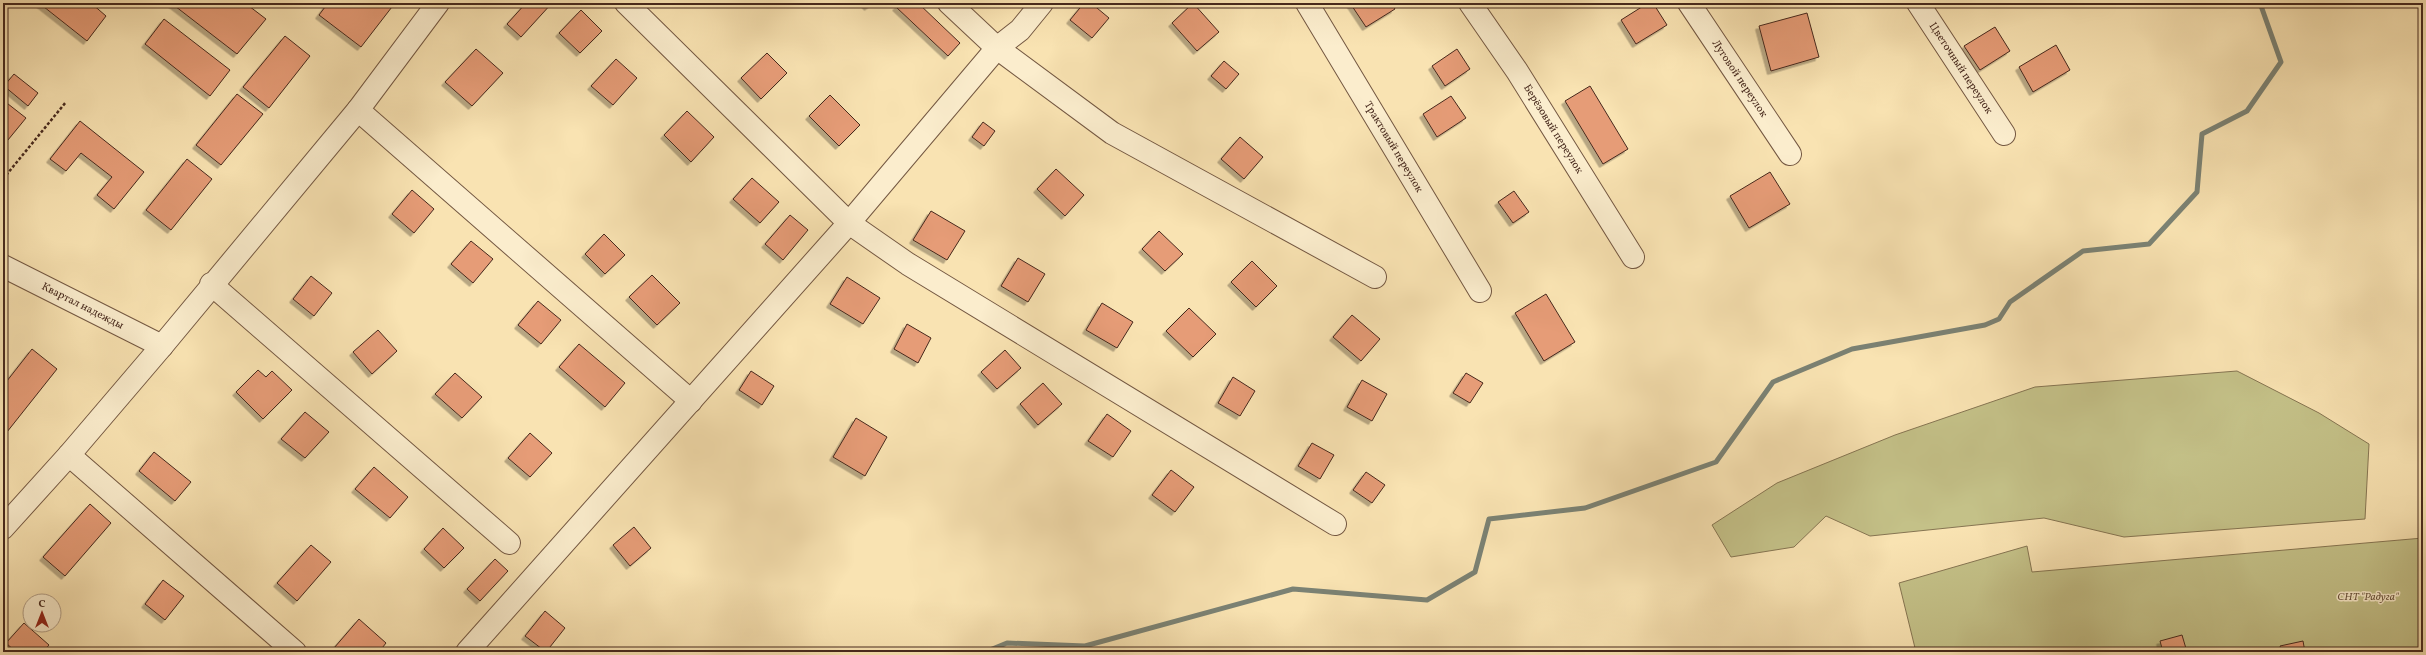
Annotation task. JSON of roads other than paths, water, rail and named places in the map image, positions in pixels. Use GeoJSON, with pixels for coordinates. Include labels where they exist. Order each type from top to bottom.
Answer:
{"type":"FeatureCollection","features":[{"type":"Feature","properties":{"kind":"street"},"geometry":{"type":"LineString","coordinates":[[3,528],[69,455],[162,346],[211,284],[358,110],[438,3]]}},
{"type":"Feature","properties":{"kind":"street"},"geometry":{"type":"LineString","coordinates":[[626,3],[849,223],[908,264],[1335,524]]}},
{"type":"Feature","properties":{"kind":"street"},"geometry":{"type":"LineString","coordinates":[[949,3],[997,48],[1112,133],[1375,277]]}},
{"type":"Feature","properties":{"kind":"street"},"geometry":{"type":"LineString","coordinates":[[467,652],[849,223],[997,48],[1020,30],[1042,3]]}},
{"type":"Feature","properties":{"kind":"street","name":"Трактовый переулок"},"geometry":{"type":"LineString","coordinates":[[1307,3],[1480,291]]}},
{"type":"Feature","properties":{"kind":"street","name":"Берёзовый переулок"},"geometry":{"type":"LineString","coordinates":[[1470,3],[1517,71],[1633,257]]}},
{"type":"Feature","properties":{"kind":"street","name":"Луговой переулок"},"geometry":{"type":"LineString","coordinates":[[1689,3],[1790,154]]}},
{"type":"Feature","properties":{"kind":"street","name":"Цветочный переулок"},"geometry":{"type":"LineString","coordinates":[[1918,3],[2004,134]]}},
{"type":"Feature","properties":{"kind":"street"},"geometry":{"type":"LineString","coordinates":[[358,110],[691,402]]}},
{"type":"Feature","properties":{"kind":"street","name":"Квартал надежды"},"geometry":{"type":"LineString","coordinates":[[3,266],[162,346]]}},
{"type":"Feature","properties":{"kind":"street"},"geometry":{"type":"LineString","coordinates":[[211,284],[509,542]]}},
{"type":"Feature","properties":{"kind":"street"},"geometry":{"type":"LineString","coordinates":[[69,455],[295,652]]}},
{"type":"Feature","properties":{"kind":"waterway"},"geometry":{"type":"LineString","coordinates":[[985,652],[1007,643],[1085,646],[1293,589],[1427,600],[1475,572],[1489,519],[1585,508],[1716,462],[1773,382],[1852,349],[1985,325],[1999,319],[2010,302],[2083,251],[2149,244],[2197,192],[2202,134],[2247,111],[2281,62],[2260,3]]}},
{"type":"Feature","properties":{"kind":"park label","name":"СНТ \"Радуга\""},"geometry":{"type":"Point","coordinates":[2368,597]}}]}
